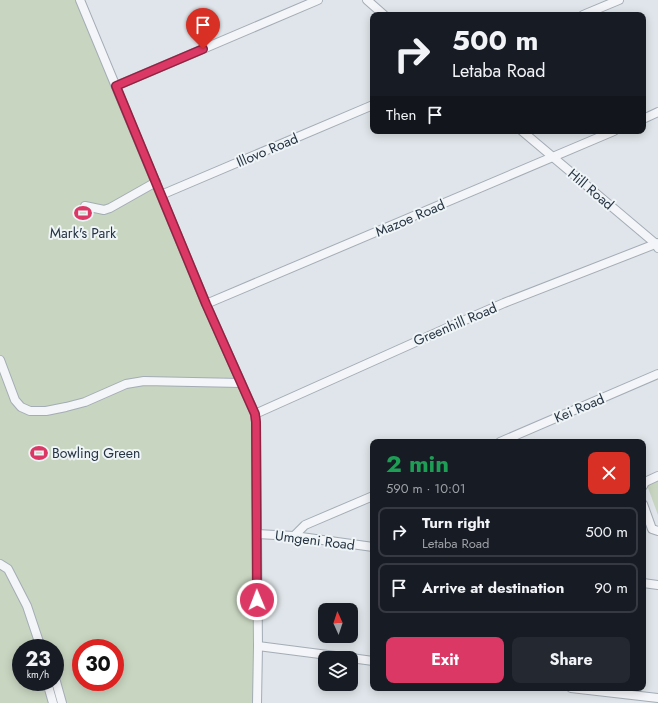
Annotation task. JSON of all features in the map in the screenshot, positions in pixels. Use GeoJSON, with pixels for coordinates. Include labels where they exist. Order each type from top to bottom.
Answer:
{"type":"FeatureCollection","features":[{"type":"Feature","properties":{"kind":"street"},"geometry":{"type":"LineString","coordinates":[[80,0],[206,304],[255,414],[258,646],[257,703]]}},
{"type":"Feature","properties":{"kind":"street"},"geometry":{"type":"LineString","coordinates":[[116,86],[318,0]]}},
{"type":"Feature","properties":{"kind":"street"},"geometry":{"type":"LineString","coordinates":[[367,0],[381,12]]}},
{"type":"Feature","properties":{"kind":"street"},"geometry":{"type":"LineString","coordinates":[[590,12],[619,0]]}},
{"type":"Feature","properties":{"kind":"street","name":"Illovo Road"},"geometry":{"type":"LineString","coordinates":[[161,196],[370,106]]}},
{"type":"Feature","properties":{"kind":"street"},"geometry":{"type":"LineString","coordinates":[[646,118],[658,112]]}},
{"type":"Feature","properties":{"kind":"street","name":"Hill Road"},"geometry":{"type":"LineString","coordinates":[[525,134],[657,245]]}},
{"type":"Feature","properties":{"kind":"street","name":"Mazoe Road"},"geometry":{"type":"LineString","coordinates":[[206,304],[607,134]]}},
{"type":"Feature","properties":{"kind":"street"},"geometry":{"type":"LineString","coordinates":[[85,206],[104,210],[110,208],[156,182]]}},
{"type":"Feature","properties":{"kind":"street","name":"Greenhill Road"},"geometry":{"type":"LineString","coordinates":[[255,414],[484,312],[657,245]]}},
{"type":"Feature","properties":{"kind":"street"},"geometry":{"type":"LineString","coordinates":[[0,360],[15,400],[21,407],[30,411],[46,411],[66,408],[85,402],[126,384],[144,381],[241,383]]}},
{"type":"Feature","properties":{"kind":"street","name":"Kei Road"},"geometry":{"type":"LineString","coordinates":[[507,439],[658,374]]}},
{"type":"Feature","properties":{"kind":"street"},"geometry":{"type":"LineString","coordinates":[[646,482],[658,476]]}},
{"type":"Feature","properties":{"kind":"street"},"geometry":{"type":"LineString","coordinates":[[294,536],[300,529],[309,523],[370,497]]}},
{"type":"Feature","properties":{"kind":"street"},"geometry":{"type":"LineString","coordinates":[[646,512],[652,529],[658,531]]}},
{"type":"Feature","properties":{"kind":"street","name":"Umgeni Road"},"geometry":{"type":"LineString","coordinates":[[257,534],[294,536],[370,547]]}},
{"type":"Feature","properties":{"kind":"street"},"geometry":{"type":"LineString","coordinates":[[0,564],[8,569],[27,606],[38,639]]}},
{"type":"Feature","properties":{"kind":"street"},"geometry":{"type":"LineString","coordinates":[[646,583],[658,585]]}},
{"type":"Feature","properties":{"kind":"street"},"geometry":{"type":"LineString","coordinates":[[258,646],[318,654]]}},
{"type":"Feature","properties":{"kind":"street"},"geometry":{"type":"LineString","coordinates":[[358,659],[370,661]]}},
{"type":"Feature","properties":{"kind":"street"},"geometry":{"type":"LineString","coordinates":[[50,691],[53,703]]}},
{"type":"Feature","properties":{"kind":"street"},"geometry":{"type":"LineString","coordinates":[[59,691],[62,703]]}},
{"type":"Feature","properties":{"kind":"street"},"geometry":{"type":"LineString","coordinates":[[597,691],[658,698]]}},
{"type":"Feature","properties":{"kind":"green space","name":"Mark's Park"},"geometry":{"type":"Polygon","coordinates":[[[0,0],[79,0],[253,422],[257,539],[254,703],[0,703],[0,0]]]}},
{"type":"Feature","properties":{"kind":"green space"},"geometry":{"type":"Polygon","coordinates":[[[658,481],[658,515],[647,485],[658,481]]]}},
{"type":"Feature","properties":{"kind":"place","name":"Mark's Park"},"geometry":{"type":"Point","coordinates":[83,213]}},
{"type":"Feature","properties":{"kind":"place","name":"Bowling Green"},"geometry":{"type":"Point","coordinates":[39,453]}},
{"type":"Feature","properties":{"kind":"route"},"geometry":{"type":"LineString","coordinates":[[203,49],[116,86],[206,304],[255,414],[257,600]]}}]}
